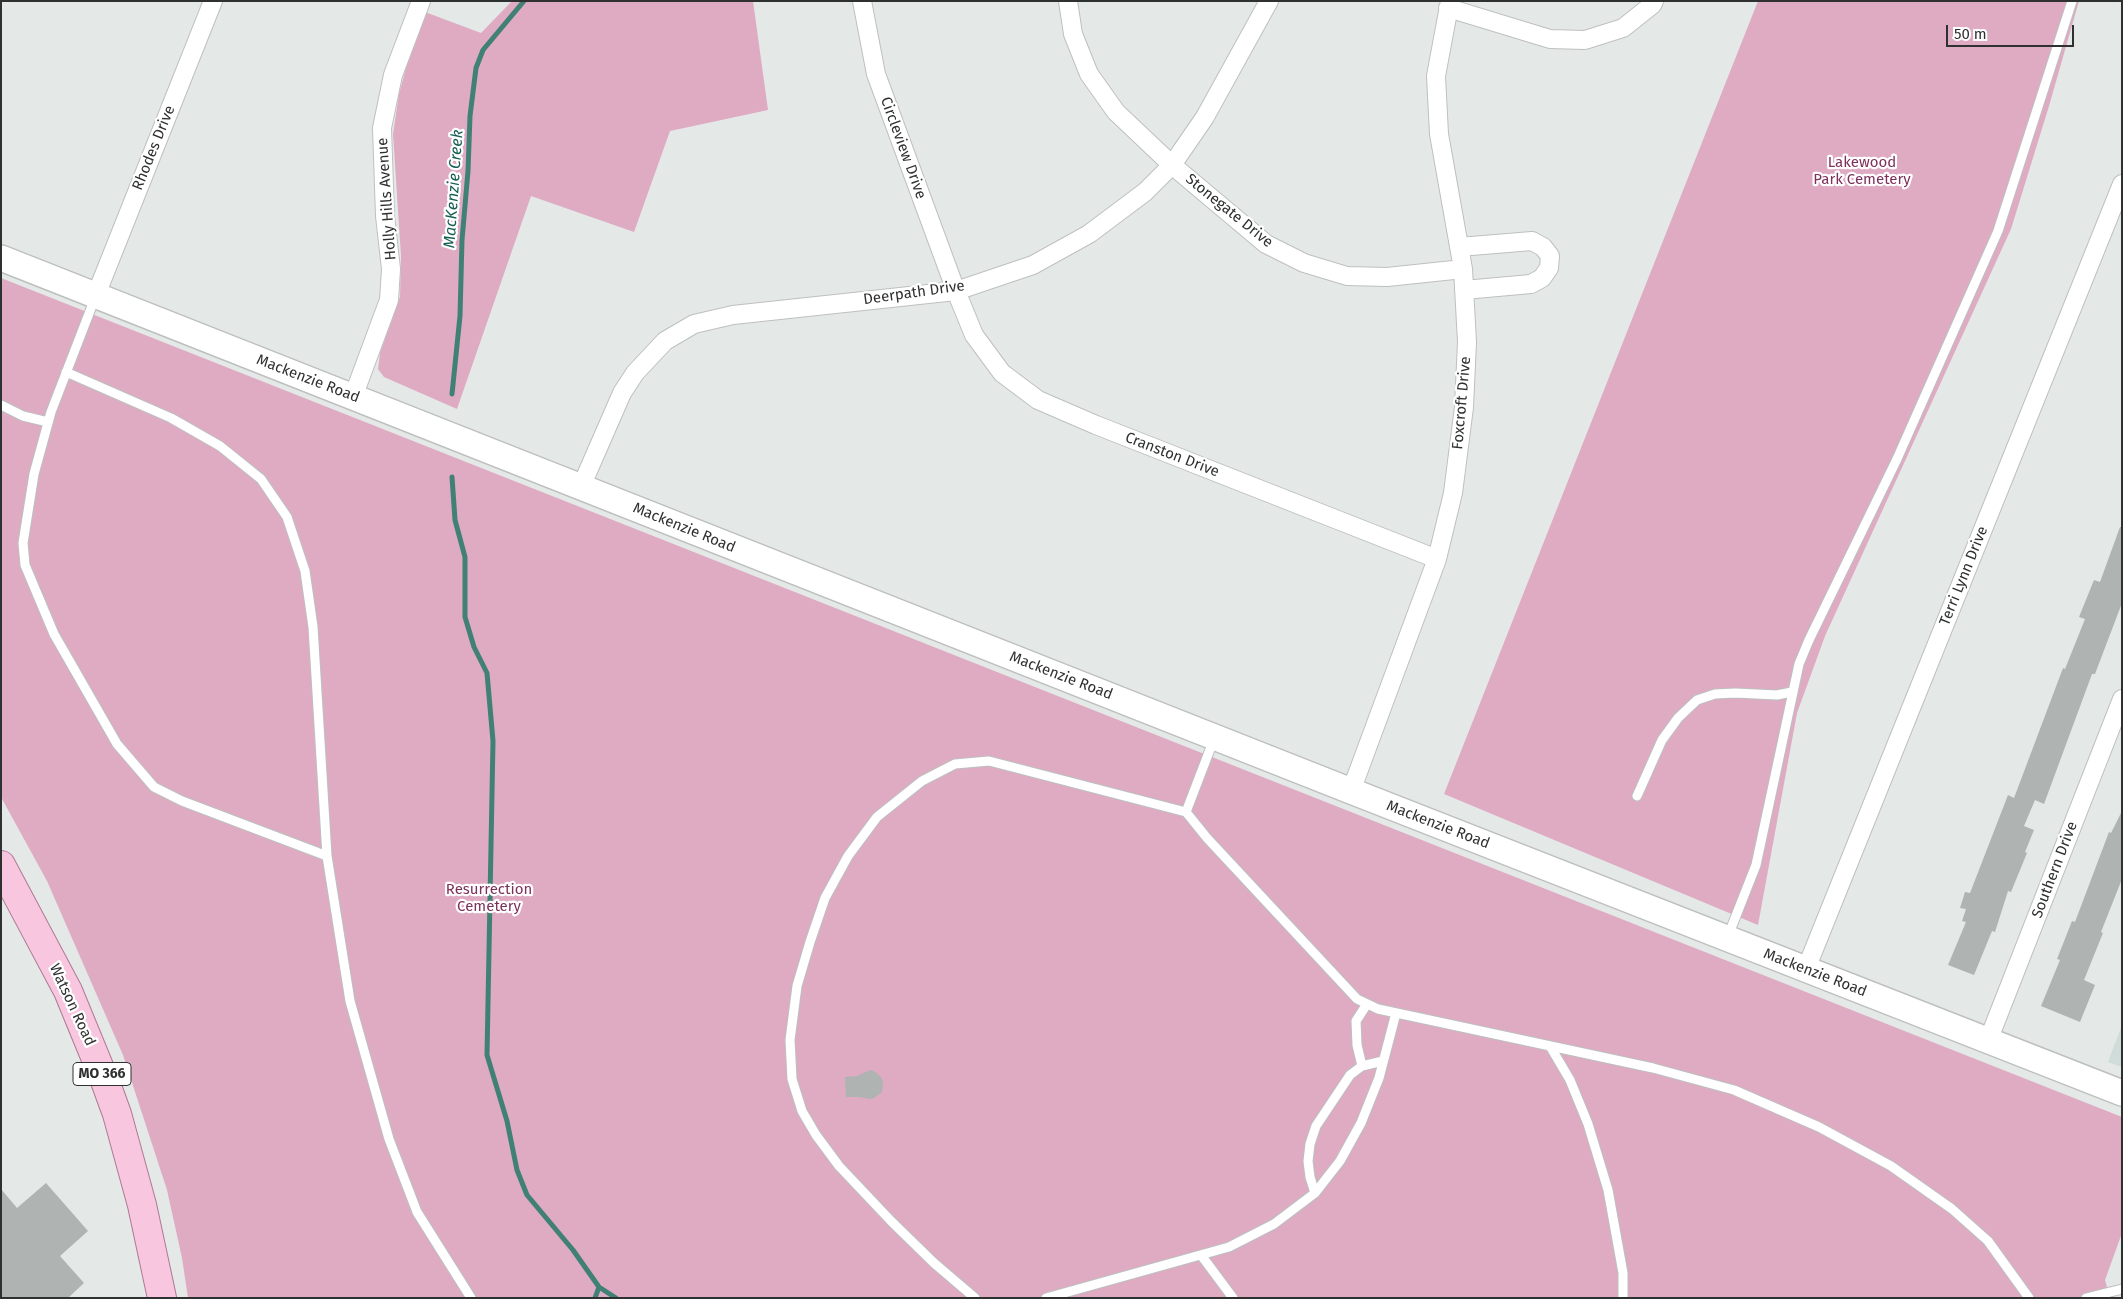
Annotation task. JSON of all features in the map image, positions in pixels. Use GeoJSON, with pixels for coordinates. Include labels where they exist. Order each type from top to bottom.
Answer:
{"type":"FeatureCollection","features":[{"type":"Feature","properties":{"kind":"main road","name":"Mackenzie Road"},"geometry":{"type":"LineString","coordinates":[[1,258],[2122,1093]]}},
{"type":"Feature","properties":{"kind":"main road","name":"Watson Road"},"geometry":{"type":"LineString","coordinates":[[1,865],[68,991],[105,1081],[117,1114],[140,1196],[162,1298]]}},
{"type":"Feature","properties":{"kind":"street","name":"Rhodes Drive"},"geometry":{"type":"LineString","coordinates":[[96,295],[214,1]]}},
{"type":"Feature","properties":{"kind":"street","name":"Holly Hills Avenue"},"geometry":{"type":"LineString","coordinates":[[353,396],[389,300],[391,269],[385,216],[382,128],[392,75],[421,1]]}},
{"type":"Feature","properties":{"kind":"street","name":"Circleview Drive"},"geometry":{"type":"LineString","coordinates":[[862,1],[876,74],[956,291]]}},
{"type":"Feature","properties":{"kind":"street","name":"Stonegate Drive"},"geometry":{"type":"LineString","coordinates":[[1068,1],[1074,34],[1089,74],[1116,112],[1172,165],[1266,244],[1304,264],[1347,276],[1388,277],[1463,269]]}},
{"type":"Feature","properties":{"kind":"street","name":"Deerpath Drive"},"geometry":{"type":"LineString","coordinates":[[582,487],[622,393],[635,373],[665,341],[694,324],[732,314],[956,291],[1033,265],[1089,234],[1145,192],[1172,165],[1205,116],[1269,1]]}},
{"type":"Feature","properties":{"kind":"street"},"geometry":{"type":"LineString","coordinates":[[1449,4],[1550,39],[1586,40],[1623,28],[1652,5],[1654,1]]}},
{"type":"Feature","properties":{"kind":"street","name":"Foxcroft Drive"},"geometry":{"type":"LineString","coordinates":[[1351,791],[1438,559],[1453,493],[1464,407],[1467,342],[1463,269],[1439,134],[1436,76],[1449,4]]}},
{"type":"Feature","properties":{"kind":"street","name":"Terri Lynn Drive"},"geometry":{"type":"LineString","coordinates":[[1806,970],[2122,184]]}},
{"type":"Feature","properties":{"kind":"street"},"geometry":{"type":"LineString","coordinates":[[1459,247],[1532,241],[1543,247],[1550,256],[1549,268],[1542,278],[1531,284],[1464,290]]}},
{"type":"Feature","properties":{"kind":"street","name":"Cranston Drive"},"geometry":{"type":"LineString","coordinates":[[956,291],[974,335],[1002,373],[1038,400],[1096,426],[1438,559]]}},
{"type":"Feature","properties":{"kind":"street","name":"Southern Drive"},"geometry":{"type":"LineString","coordinates":[[1988,1041],[2122,699]]}},
{"type":"Feature","properties":{"kind":"lane"},"geometry":{"type":"LineString","coordinates":[[1728,939],[1756,865],[1799,664],[1897,459],[1998,231],[2072,1]]}},
{"type":"Feature","properties":{"kind":"lane"},"geometry":{"type":"LineString","coordinates":[[96,295],[48,422],[34,474],[23,543],[25,565],[54,634],[117,744],[154,787],[182,801],[326,856]]}},
{"type":"Feature","properties":{"kind":"lane"},"geometry":{"type":"LineString","coordinates":[[66,372],[171,418],[220,446],[261,479],[287,516],[305,571],[313,627],[326,856],[350,1001],[389,1139],[417,1212],[471,1298]]}},
{"type":"Feature","properties":{"kind":"lane"},"geometry":{"type":"LineString","coordinates":[[1,405],[16,413],[48,422]]}},
{"type":"Feature","properties":{"kind":"lane"},"geometry":{"type":"LineString","coordinates":[[1637,796],[1662,740],[1678,718],[1697,700],[1715,694],[1735,693],[1758,696],[1792,692]]}},
{"type":"Feature","properties":{"kind":"lane"},"geometry":{"type":"LineString","coordinates":[[1186,812],[1214,736]]}},
{"type":"Feature","properties":{"kind":"lane"},"geometry":{"type":"LineString","coordinates":[[975,1298],[891,1221],[846,1173],[816,1136],[802,1111],[792,1079],[790,1040],[797,986],[810,942],[825,898],[848,856],[877,817],[922,781],[955,764],[989,761],[1186,812],[1214,845],[1350,992],[1357,999],[1367,1004],[1396,1013],[1653,1068],[1734,1090],[1818,1127],[1890,1166],[1952,1209],[1988,1242],[2029,1298]]}},
{"type":"Feature","properties":{"kind":"lane"},"geometry":{"type":"LineString","coordinates":[[1362,1066],[1357,1045],[1356,1021],[1367,1004]]}},
{"type":"Feature","properties":{"kind":"lane"},"geometry":{"type":"LineString","coordinates":[[1046,1298],[1229,1247],[1274,1224],[1315,1193],[1340,1161],[1361,1123],[1383,1061],[1396,1013]]}},
{"type":"Feature","properties":{"kind":"lane"},"geometry":{"type":"LineString","coordinates":[[1550,1046],[1570,1080],[1588,1124],[1608,1190],[1623,1273],[1623,1298]]}},
{"type":"Feature","properties":{"kind":"lane"},"geometry":{"type":"LineString","coordinates":[[1315,1193],[1308,1162],[1310,1144],[1316,1126],[1350,1075],[1362,1066],[1383,1061]]}},
{"type":"Feature","properties":{"kind":"lane"},"geometry":{"type":"LineString","coordinates":[[1201,1255],[1233,1298]]}},
{"type":"Feature","properties":{"kind":"lane"},"geometry":{"type":"LineString","coordinates":[[2086,1298],[2122,1289]]}},
{"type":"Feature","properties":{"kind":"shaded area"},"geometry":{"type":"Polygon","coordinates":[[[2122,1025],[2122,1067],[2108,1062],[2122,1025]]]}},
{"type":"Feature","properties":{"kind":"green space"},"geometry":{"type":"Polygon","coordinates":[[[512,1],[753,1],[768,110],[670,131],[634,232],[531,196],[457,409],[384,377],[378,369],[380,353],[400,297],[401,256],[393,134],[399,94],[411,49],[425,12],[481,33],[512,1]]]}},
{"type":"Feature","properties":{"kind":"green space","name":"Lakewood Park Cemetery"},"geometry":{"type":"Polygon","coordinates":[[[1758,1],[2079,1],[2011,229],[1825,636],[1797,713],[1758,925],[1444,794],[1758,1]]]}},
{"type":"Feature","properties":{"kind":"green space","name":"Resurrection Cemetery"},"geometry":{"type":"Polygon","coordinates":[[[1,278],[2122,1117],[2122,1233],[2105,1280],[2110,1298],[188,1298],[182,1258],[167,1190],[123,1055],[47,881],[1,797],[1,278]]]}},
{"type":"Feature","properties":{"kind":"building"},"geometry":{"type":"Polygon","coordinates":[[[2120,527],[2122,527],[2122,603],[2095,674],[2092,674],[2044,804],[2035,800],[2024,826],[2034,830],[2025,852],[2027,853],[2011,892],[2008,891],[1995,932],[1992,931],[1974,975],[1948,965],[1966,922],[1962,921],[1966,909],[1960,908],[1965,892],[1970,893],[2008,795],[2014,798],[2063,668],[2065,669],[2085,619],[2079,617],[2094,580],[2100,582],[2120,527]]]}},
{"type":"Feature","properties":{"kind":"building"},"geometry":{"type":"Polygon","coordinates":[[[2122,811],[2122,879],[2084,980],[2095,985],[2080,1022],[2041,1006],[2060,960],[2057,959],[2072,921],[2075,922],[2109,832],[2111,833],[2122,811]]]}},
{"type":"Feature","properties":{"kind":"building"},"geometry":{"type":"Polygon","coordinates":[[[870,1070],[881,1077],[883,1082],[882,1092],[869,1099],[846,1097],[845,1077],[857,1076],[870,1070]]]}},
{"type":"Feature","properties":{"kind":"building"},"geometry":{"type":"Polygon","coordinates":[[[46,1183],[88,1231],[60,1256],[84,1283],[68,1298],[1,1298],[1,1189],[17,1208],[46,1183]]]}},
{"type":"Feature","properties":{"kind":"waterway","name":"MacKenzie Creek"},"geometry":{"type":"LineString","coordinates":[[452,394],[460,316],[462,240],[468,171],[470,116],[476,68],[483,50],[524,1]]}},
{"type":"Feature","properties":{"kind":"waterway"},"geometry":{"type":"LineString","coordinates":[[452,477],[455,520],[465,557],[465,617],[474,647],[487,673],[493,741],[487,1055],[507,1121],[517,1170],[527,1195],[573,1250],[599,1287],[616,1298]]}},
{"type":"Feature","properties":{"kind":"waterway"},"geometry":{"type":"LineString","coordinates":[[595,1298],[599,1287]]}}]}
